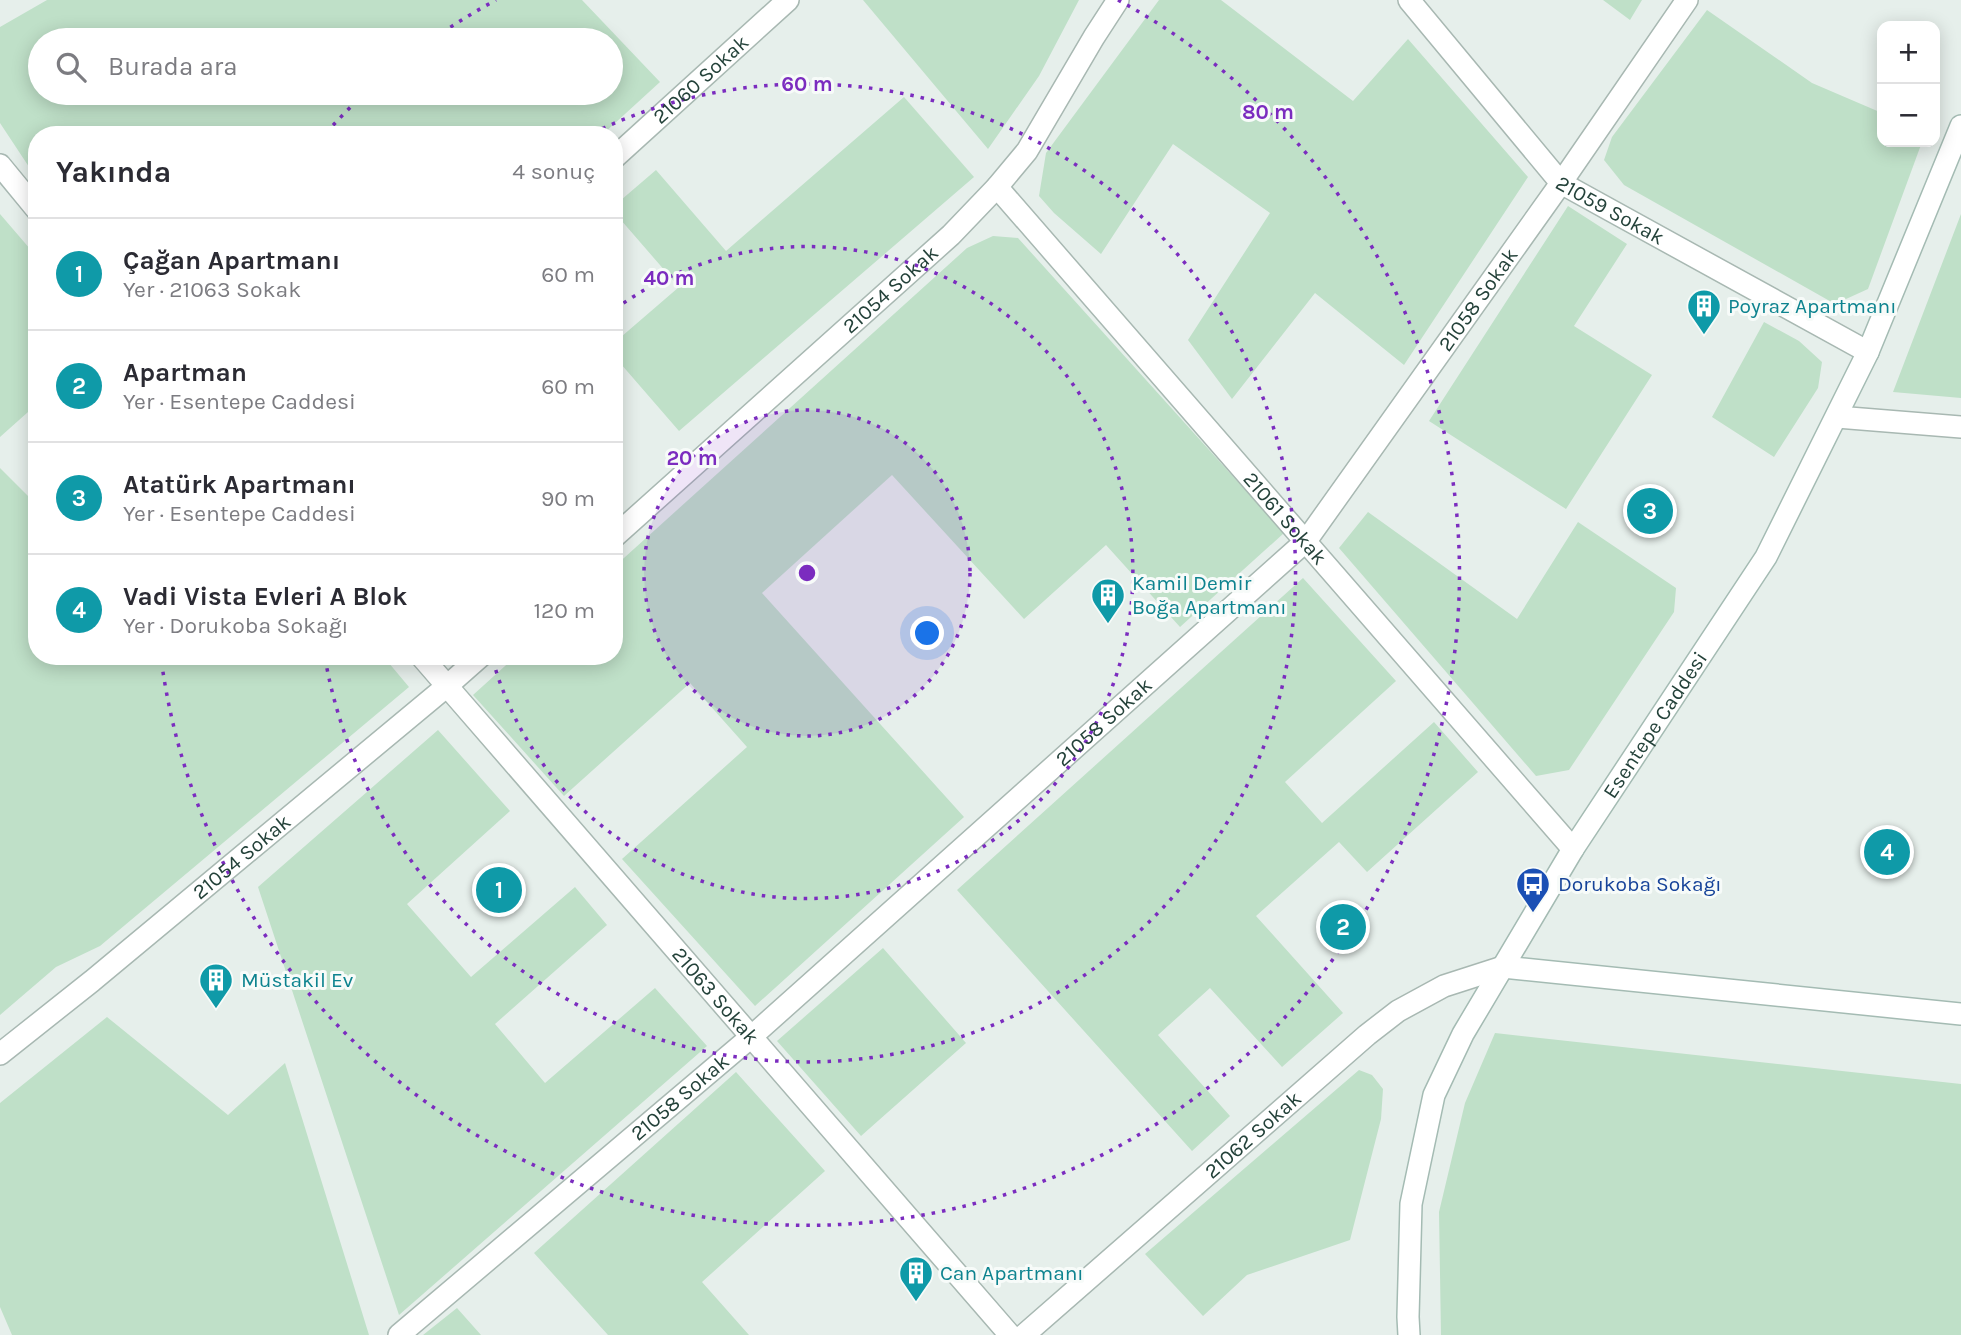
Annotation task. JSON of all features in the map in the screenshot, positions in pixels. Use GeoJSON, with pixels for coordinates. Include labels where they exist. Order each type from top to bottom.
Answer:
{"type":"FeatureCollection","features":[{"type":"Feature","properties":{"kind":"street","name":"21060 Sokak"},"geometry":{"type":"LineString","coordinates":[[623,150],[789,0]]}},
{"type":"Feature","properties":{"kind":"street","name":"21054 Sokak"},"geometry":{"type":"LineString","coordinates":[[623,529],[951,235],[997,187],[1027,151],[1118,0]]}},
{"type":"Feature","properties":{"kind":"street","name":"21059 Sokak"},"geometry":{"type":"LineString","coordinates":[[1409,0],[1561,183],[1868,352]]}},
{"type":"Feature","properties":{"kind":"street","name":"21058 Sokak"},"geometry":{"type":"LineString","coordinates":[[399,1335],[751,1037],[1306,541],[1561,183],[1687,0]]}},
{"type":"Feature","properties":{"kind":"street","name":"Esentepe Caddesi"},"geometry":{"type":"LineString","coordinates":[[1409,1335],[1411,1204],[1434,1095],[1463,1034],[1573,849],[1766,557],[1868,352],[1961,126]]}},
{"type":"Feature","properties":{"kind":"street"},"geometry":{"type":"LineString","coordinates":[[0,165],[28,199]]}},
{"type":"Feature","properties":{"kind":"street","name":"21061 Sokak"},"geometry":{"type":"LineString","coordinates":[[997,187],[1573,849]]}},
{"type":"Feature","properties":{"kind":"street"},"geometry":{"type":"LineString","coordinates":[[1837,417],[1961,427]]}},
{"type":"Feature","properties":{"kind":"street","name":"21063 Sokak"},"geometry":{"type":"LineString","coordinates":[[429,665],[1010,1335]]}},
{"type":"Feature","properties":{"kind":"street","name":"21054 Sokak"},"geometry":{"type":"LineString","coordinates":[[0,1054],[237,862],[471,665]]}},
{"type":"Feature","properties":{"kind":"street"},"geometry":{"type":"LineString","coordinates":[[1503,967],[1961,1014]]}},
{"type":"Feature","properties":{"kind":"street","name":"21062 Sokak"},"geometry":{"type":"LineString","coordinates":[[1024,1335],[1387,1019],[1444,986],[1503,967]]}},
{"type":"Feature","properties":{"kind":"green space"},"geometry":{"type":"Polygon","coordinates":[[[47,0],[582,0],[609,28],[28,28],[28,105],[623,105],[623,43],[660,82],[612,126],[28,126],[28,165],[0,123],[0,27],[47,0]]]}},
{"type":"Feature","properties":{"kind":"green space"},"geometry":{"type":"Polygon","coordinates":[[[863,0],[1079,0],[1039,76],[988,149],[863,0]]]}},
{"type":"Feature","properties":{"kind":"green space"},"geometry":{"type":"Polygon","coordinates":[[[1159,0],[1221,0],[1353,101],[1408,39],[1528,177],[1404,365],[1315,293],[1232,399],[1188,340],[1270,213],[1173,144],[1101,254],[1054,213],[1039,196],[1046,153],[1159,0]]]}},
{"type":"Feature","properties":{"kind":"green space"},"geometry":{"type":"Polygon","coordinates":[[[1603,0],[1642,0],[1630,20],[1603,0]]]}},
{"type":"Feature","properties":{"kind":"green space"},"geometry":{"type":"Polygon","coordinates":[[[1707,10],[1812,83],[1877,111],[1877,147],[1920,147],[1868,289],[1835,304],[1624,185],[1604,160],[1612,137],[1707,10]]]}},
{"type":"Feature","properties":{"kind":"green space"},"geometry":{"type":"Polygon","coordinates":[[[904,97],[974,177],[679,431],[623,366],[623,335],[679,287],[623,222],[623,198],[656,170],[726,251],[904,97]]]}},
{"type":"Feature","properties":{"kind":"green space"},"geometry":{"type":"Polygon","coordinates":[[[1568,206],[1627,244],[1574,326],[1652,375],[1566,509],[1429,421],[1568,206]]]}},
{"type":"Feature","properties":{"kind":"green space"},"geometry":{"type":"Polygon","coordinates":[[[0,214],[28,247],[28,412],[0,437],[0,214]]]}},
{"type":"Feature","properties":{"kind":"green space"},"geometry":{"type":"Polygon","coordinates":[[[1961,214],[1961,398],[1893,392],[1961,214]]]}},
{"type":"Feature","properties":{"kind":"green space"},"geometry":{"type":"Polygon","coordinates":[[[993,236],[1018,238],[1284,533],[1180,627],[1106,545],[1024,619],[892,475],[762,593],[964,817],[755,1006],[622,859],[747,747],[690,683],[564,796],[473,695],[506,665],[623,665],[623,559],[967,248],[993,236]]]}},
{"type":"Feature","properties":{"kind":"green space"},"geometry":{"type":"Polygon","coordinates":[[[1764,322],[1799,341],[1822,362],[1818,388],[1774,457],[1712,417],[1764,322]]]}},
{"type":"Feature","properties":{"kind":"green space"},"geometry":{"type":"Polygon","coordinates":[[[0,468],[28,496],[28,665],[391,665],[409,687],[100,946],[56,967],[0,1015],[0,468]]]}},
{"type":"Feature","properties":{"kind":"green space"},"geometry":{"type":"Polygon","coordinates":[[[1368,512],[1517,619],[1578,522],[1676,588],[1674,612],[1569,770],[1536,776],[1339,548],[1368,512]]]}},
{"type":"Feature","properties":{"kind":"green space"},"geometry":{"type":"Polygon","coordinates":[[[1303,578],[1396,681],[1285,782],[1322,823],[1434,722],[1478,772],[1367,872],[1339,842],[1256,916],[1343,1013],[1282,1067],[1210,988],[1158,1035],[1230,1116],[1192,1151],[957,890],[1303,578]]]}},
{"type":"Feature","properties":{"kind":"green space"},"geometry":{"type":"Polygon","coordinates":[[[438,730],[510,811],[407,904],[471,977],[575,887],[607,925],[495,1024],[545,1083],[655,988],[707,1046],[399,1315],[258,887],[438,730]]]}},
{"type":"Feature","properties":{"kind":"green space"},"geometry":{"type":"Polygon","coordinates":[[[883,948],[966,1043],[861,1136],[777,1041],[883,948]]]}},
{"type":"Feature","properties":{"kind":"green space"},"geometry":{"type":"Polygon","coordinates":[[[107,1017],[228,1115],[285,1063],[369,1335],[12,1335],[0,1307],[0,1103],[107,1017]]]}},
{"type":"Feature","properties":{"kind":"green space"},"geometry":{"type":"Polygon","coordinates":[[[1495,1033],[1961,1084],[1961,1335],[1441,1335],[1439,1212],[1465,1103],[1495,1033]]]}},
{"type":"Feature","properties":{"kind":"green space"},"geometry":{"type":"Polygon","coordinates":[[[1359,1070],[1372,1075],[1383,1089],[1381,1119],[1350,1240],[1247,1275],[1203,1316],[1145,1254],[1359,1070]]]}},
{"type":"Feature","properties":{"kind":"green space"},"geometry":{"type":"Polygon","coordinates":[[[736,1072],[825,1171],[702,1282],[749,1335],[608,1335],[534,1253],[736,1072]]]}},
{"type":"Feature","properties":{"kind":"green space"},"geometry":{"type":"Polygon","coordinates":[[[457,1308],[481,1335],[423,1335],[457,1308]]]}},
{"type":"Feature","properties":{"kind":"place","name":"Poyraz Apartmanı"},"geometry":{"type":"Point","coordinates":[1704,336]}},
{"type":"Feature","properties":{"kind":"place","name":"Atatürk Apartmanı"},"geometry":{"type":"Point","coordinates":[1650,511]}},
{"type":"Feature","properties":{"kind":"place","name":"Kamil Demir Boğa Apartmanı"},"geometry":{"type":"Point","coordinates":[1108,625]}},
{"type":"Feature","properties":{"kind":"place","name":"Vadi Vista Evleri A Blok"},"geometry":{"type":"Point","coordinates":[1887,852]}},
{"type":"Feature","properties":{"kind":"place","name":"Çağan Apartmanı"},"geometry":{"type":"Point","coordinates":[499,890]}},
{"type":"Feature","properties":{"kind":"place","name":"Dorukoba Sokağı"},"geometry":{"type":"Point","coordinates":[1533,914]}},
{"type":"Feature","properties":{"kind":"place","name":"Apartman"},"geometry":{"type":"Point","coordinates":[1343,927]}},
{"type":"Feature","properties":{"kind":"place","name":"Müstakil Ev"},"geometry":{"type":"Point","coordinates":[216,1010]}},
{"type":"Feature","properties":{"kind":"place","name":"Can Apartmanı"},"geometry":{"type":"Point","coordinates":[916,1303]}}]}
